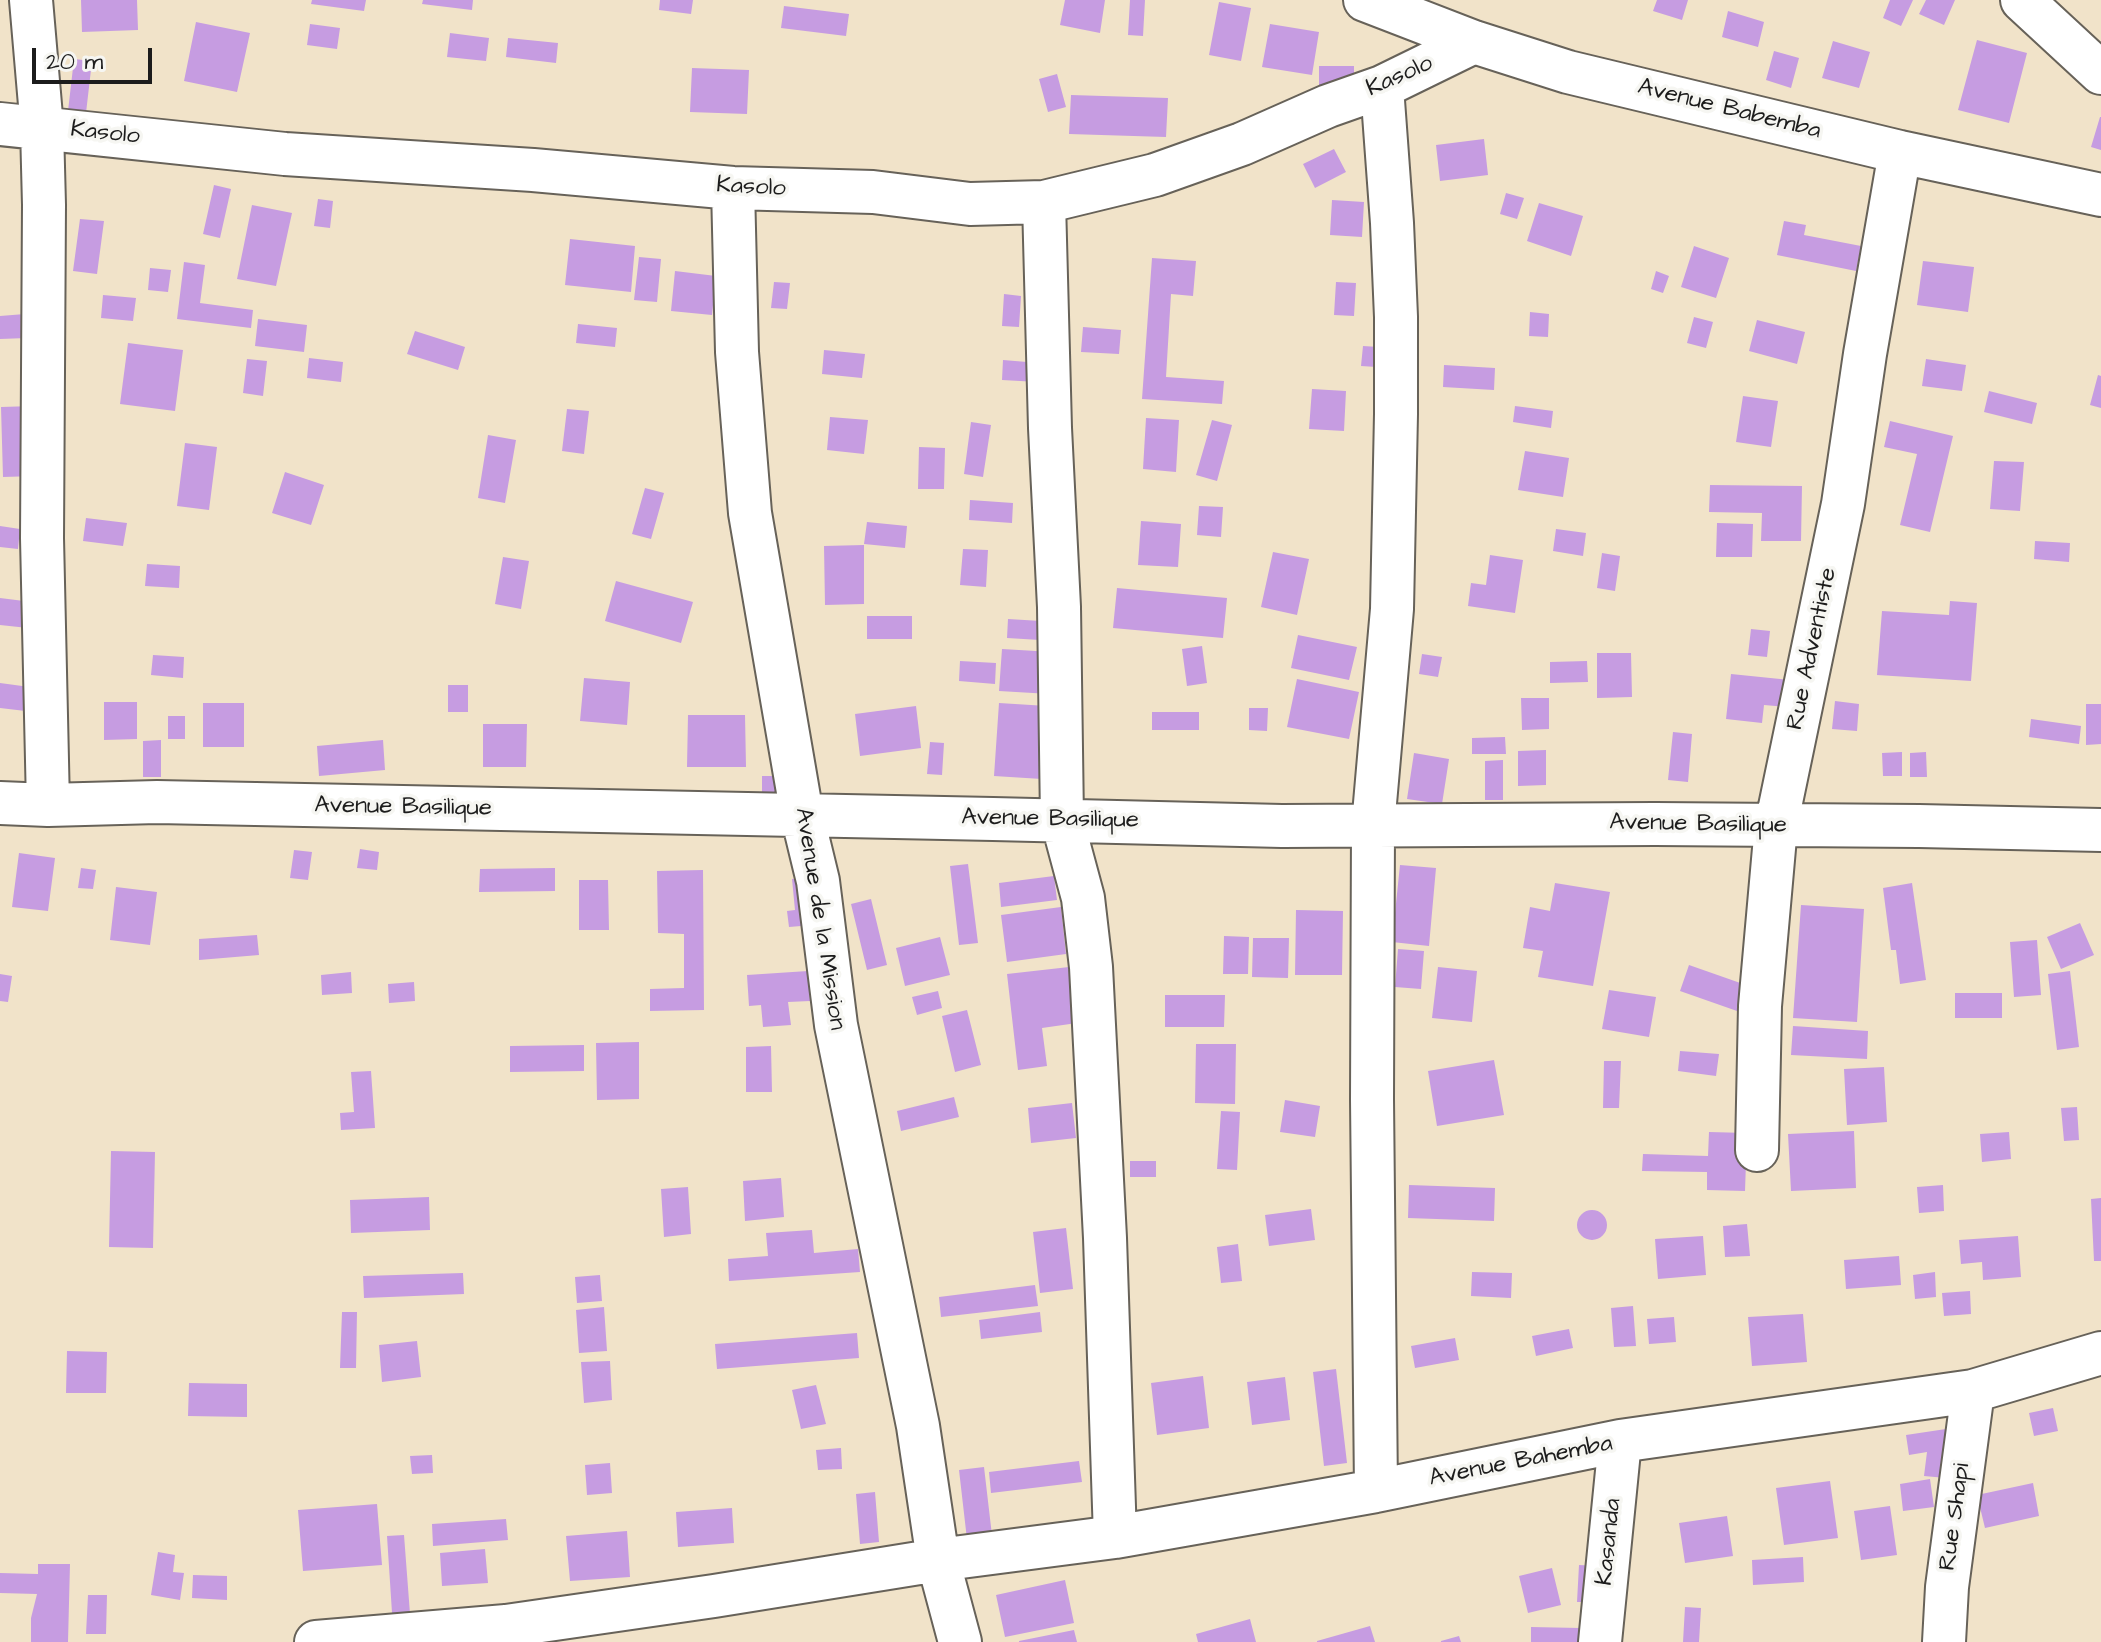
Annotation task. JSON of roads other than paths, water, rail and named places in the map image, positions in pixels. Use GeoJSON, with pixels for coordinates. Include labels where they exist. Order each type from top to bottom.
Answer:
{"type":"FeatureCollection","features":[{"type":"Feature","properties":{"kind":"street"},"geometry":{"type":"LineString","coordinates":[[31,0],[42,128],[44,205],[42,538],[48,805]]}},
{"type":"Feature","properties":{"kind":"street"},"geometry":{"type":"LineString","coordinates":[[2022,0],[2101,73]]}},
{"type":"Feature","properties":{"kind":"street","name":"Avenue Babemba"},"geometry":{"type":"LineString","coordinates":[[1379,3],[1474,42],[1568,72],[1900,152],[2101,195]]}},
{"type":"Feature","properties":{"kind":"street","name":"Kasolo"},"geometry":{"type":"LineString","coordinates":[[0,124],[285,154],[533,170],[733,188],[873,192],[970,204],[1044,202],[1155,175],[1242,144],[1328,106],[1382,87],[1474,42]]}},
{"type":"Feature","properties":{"kind":"street"},"geometry":{"type":"LineString","coordinates":[[1376,1491],[1373,826],[1392,609],[1396,414],[1392,223],[1382,87]]}},
{"type":"Feature","properties":{"kind":"street","name":"Rue Adventiste"},"geometry":{"type":"LineString","coordinates":[[1757,1150],[1760,1006],[1776,826],[1843,504],[1900,152]]}},
{"type":"Feature","properties":{"kind":"street","name":"Avenue de la Mission"},"geometry":{"type":"LineString","coordinates":[[733,188],[737,352],[750,513],[802,815],[818,881],[836,1025],[918,1426],[938,1560],[960,1642]]}},
{"type":"Feature","properties":{"kind":"street"},"geometry":{"type":"LineString","coordinates":[[1044,202],[1059,607],[1062,820],[1083,898],[1091,967],[1105,1238],[1115,1537]]}},
{"type":"Feature","properties":{"kind":"street","name":"Avenue Basilique"},"geometry":{"type":"LineString","coordinates":[[0,803],[157,802],[1282,826],[1565,824],[2101,830]]}},
{"type":"Feature","properties":{"kind":"street","name":"Avenue Bahemba"},"geometry":{"type":"LineString","coordinates":[[316,1642],[506,1626],[938,1560],[1115,1537],[1376,1491],[1620,1441],[1973,1391],[2101,1353]]}},
{"type":"Feature","properties":{"kind":"street","name":"Rue Shapi"},"geometry":{"type":"LineString","coordinates":[[1944,1642],[1947,1587],[1973,1391]]}},
{"type":"Feature","properties":{"kind":"street","name":"Kasanda"},"geometry":{"type":"LineString","coordinates":[[1600,1642],[1620,1441]]}}]}
